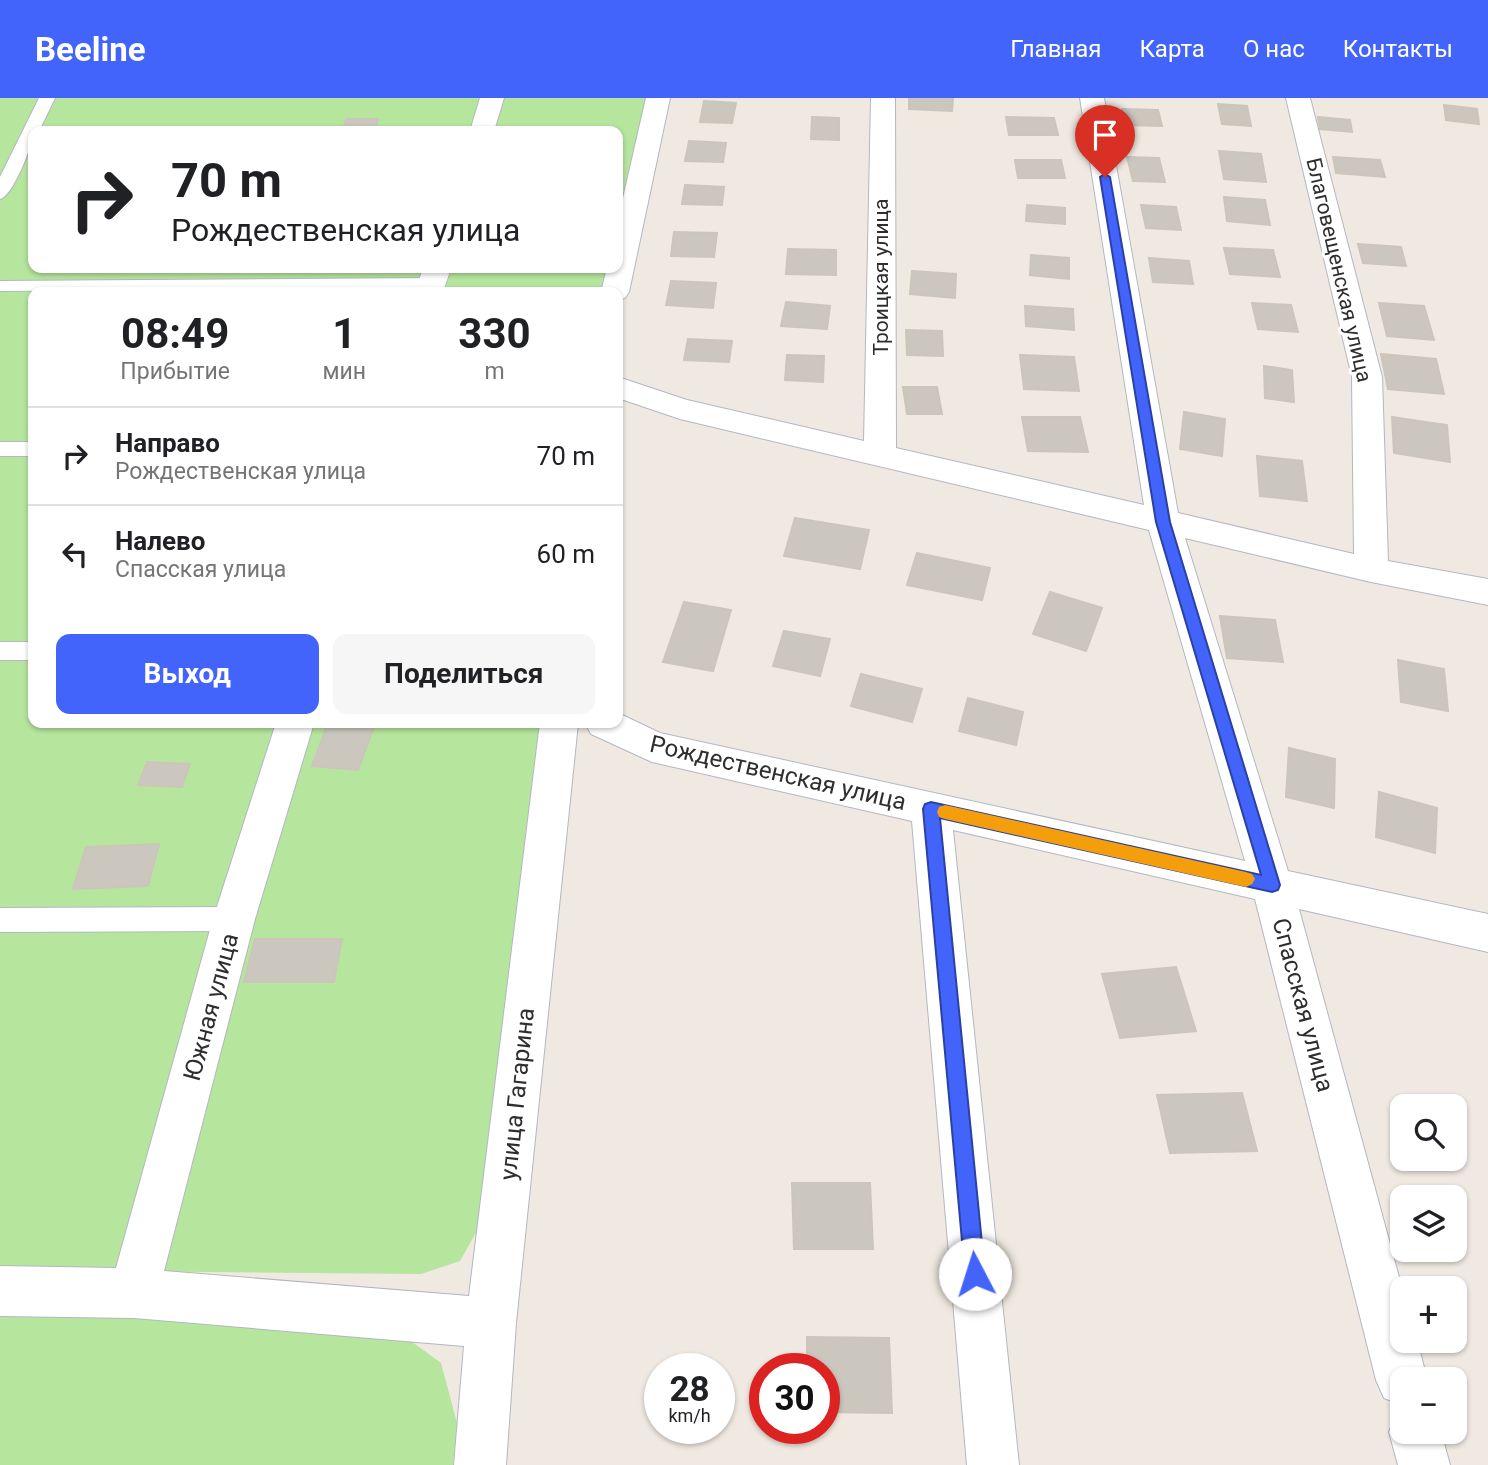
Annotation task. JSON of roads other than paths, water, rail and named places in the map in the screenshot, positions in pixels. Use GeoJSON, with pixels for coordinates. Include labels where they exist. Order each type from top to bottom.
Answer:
{"type":"FeatureCollection","features":[{"type":"Feature","properties":{"kind":"street"},"geometry":{"type":"LineString","coordinates":[[484,126],[492,98]]}},
{"type":"Feature","properties":{"kind":"street"},"geometry":{"type":"LineString","coordinates":[[623,256],[658,98]]}},
{"type":"Feature","properties":{"kind":"street","name":"Троицкая улица"},"geometry":{"type":"LineString","coordinates":[[880,455],[883,98]]}},
{"type":"Feature","properties":{"kind":"street","name":"Спасская улица"},"geometry":{"type":"LineString","coordinates":[[1092,98],[1163,522],[1272,885],[1399,1367]]}},
{"type":"Feature","properties":{"kind":"street","name":"Благовещенская улица"},"geometry":{"type":"LineString","coordinates":[[1298,98],[1367,377],[1371,570]]}},
{"type":"Feature","properties":{"kind":"street"},"geometry":{"type":"LineString","coordinates":[[623,389],[680,409],[1371,570],[1488,592]]}},
{"type":"Feature","properties":{"kind":"street","name":"Южная улица"},"geometry":{"type":"LineString","coordinates":[[134,1293],[234,919],[293,728]]}},
{"type":"Feature","properties":{"kind":"street","name":"улица Гагарина"},"geometry":{"type":"LineString","coordinates":[[480,1465],[491,1323],[558,728]]}},
{"type":"Feature","properties":{"kind":"street","name":"Рождественская улица"},"geometry":{"type":"LineString","coordinates":[[614,728],[652,747],[1488,933]]}},
{"type":"Feature","properties":{"kind":"street"},"geometry":{"type":"LineString","coordinates":[[931,809],[993,1465]]}},
{"type":"Feature","properties":{"kind":"street"},"geometry":{"type":"LineString","coordinates":[[0,1292],[134,1293],[491,1323]]}},
{"type":"Feature","properties":{"kind":"street"},"geometry":{"type":"LineString","coordinates":[[1418,1444],[1424,1465]]}},
{"type":"Feature","properties":{"kind":"lane"},"geometry":{"type":"LineString","coordinates":[[33,126],[47,98]]}},
{"type":"Feature","properties":{"kind":"lane"},"geometry":{"type":"LineString","coordinates":[[0,194],[28,136]]}},
{"type":"Feature","properties":{"kind":"lane"},"geometry":{"type":"LineString","coordinates":[[0,286],[433,281]]}},
{"type":"Feature","properties":{"kind":"lane"},"geometry":{"type":"LineString","coordinates":[[0,449],[28,449]]}},
{"type":"Feature","properties":{"kind":"lane"},"geometry":{"type":"LineString","coordinates":[[0,651],[28,651]]}},
{"type":"Feature","properties":{"kind":"lane"},"geometry":{"type":"LineString","coordinates":[[0,919],[234,919]]}}]}
